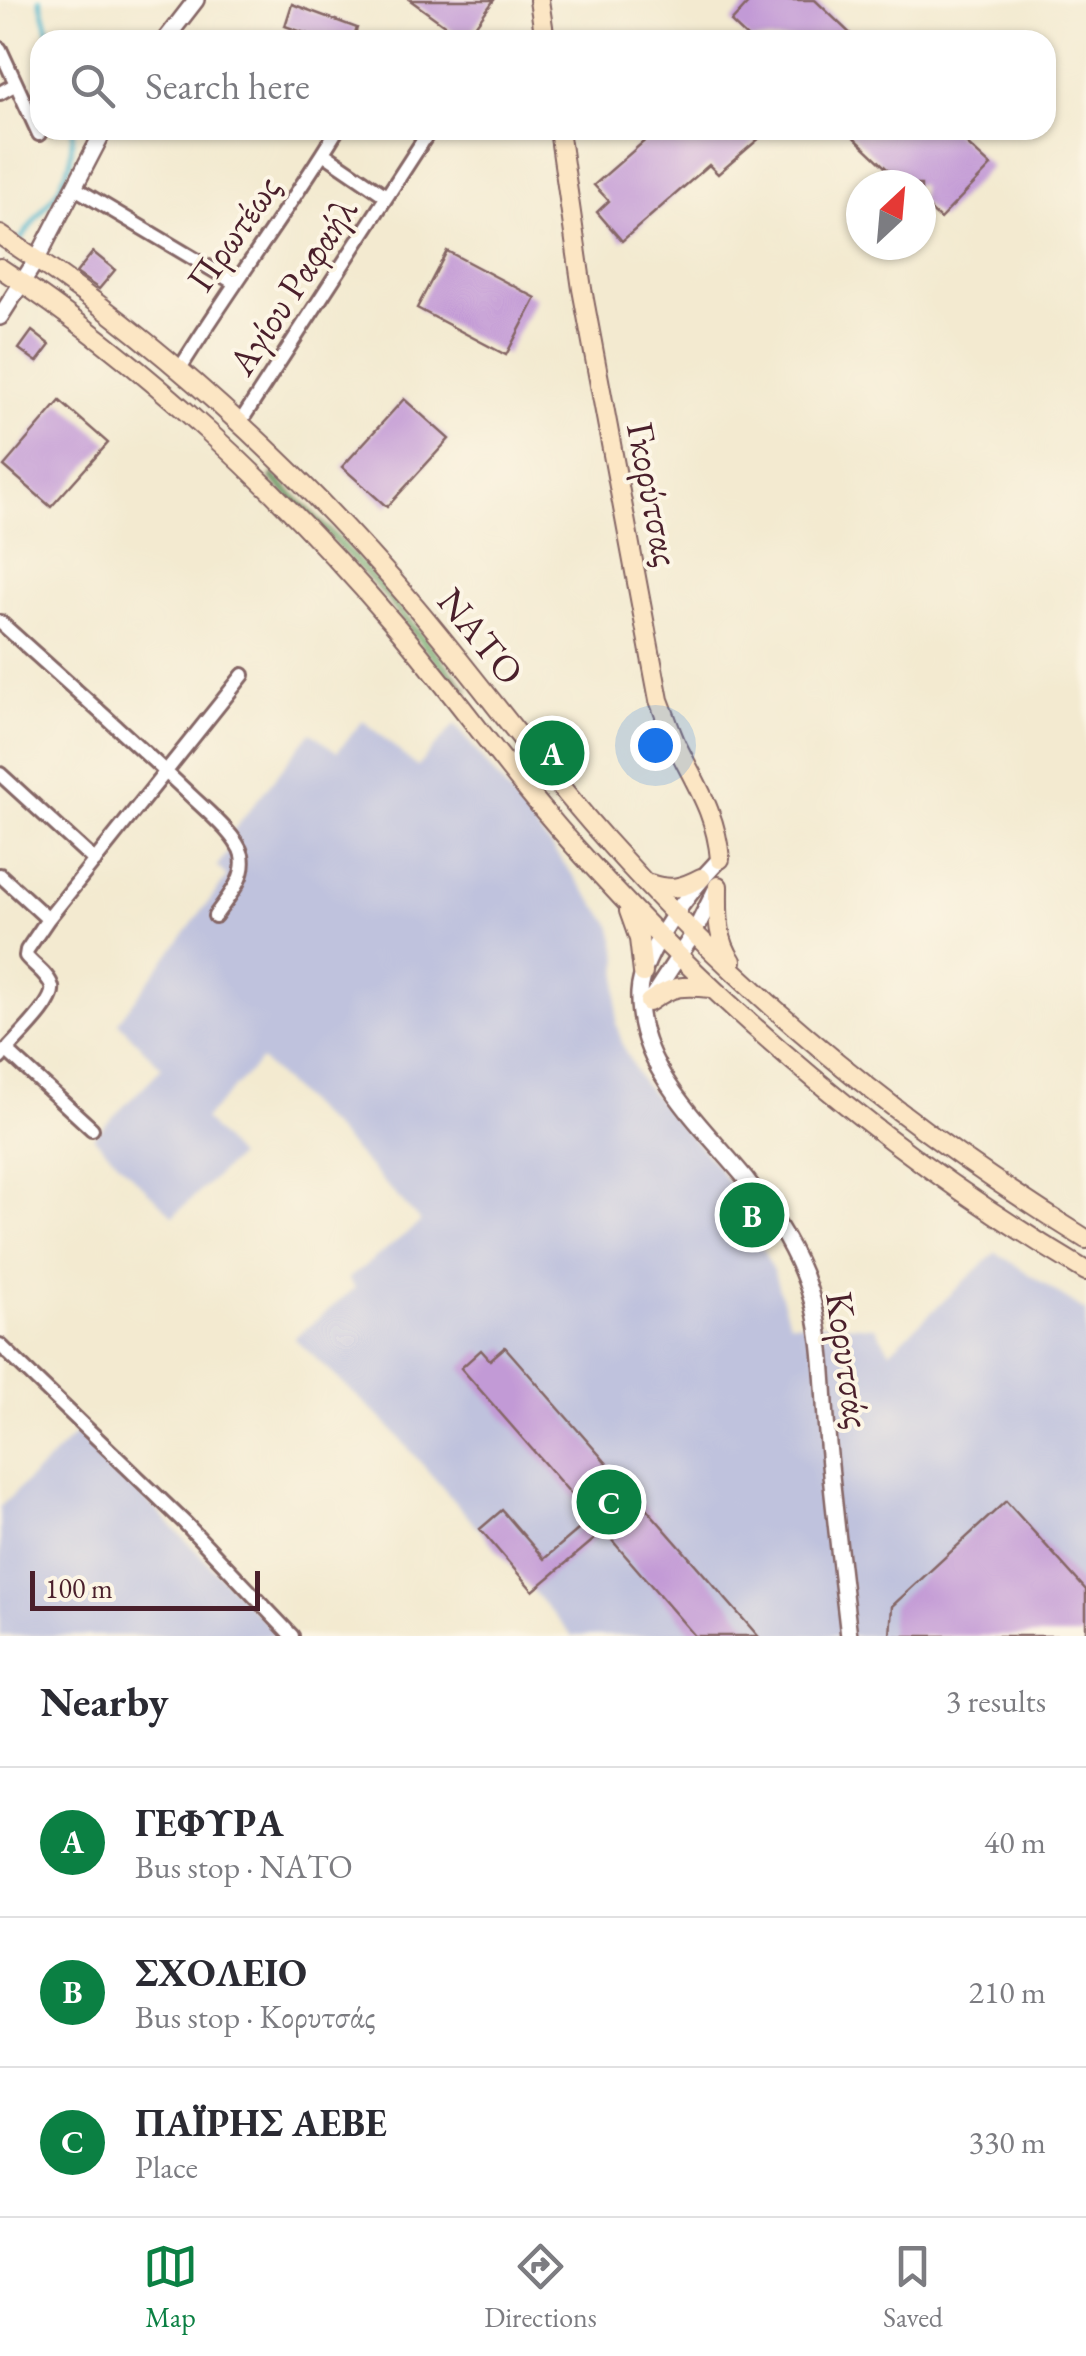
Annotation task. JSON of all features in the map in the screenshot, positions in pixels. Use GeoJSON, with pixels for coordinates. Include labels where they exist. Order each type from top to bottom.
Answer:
{"type":"FeatureCollection","features":[{"type":"Feature","properties":{"kind":"main road"},"geometry":{"type":"LineString","coordinates":[[540,1],[544,30]]}},
{"type":"Feature","properties":{"kind":"main road","name":"Γκορύτσας"},"geometry":{"type":"LineString","coordinates":[[560,140],[582,289],[659,700],[714,823],[720,858]]}},
{"type":"Feature","properties":{"kind":"main road","name":"ΝΑΤΟ"},"geometry":{"type":"LineString","coordinates":[[0,235],[102,306],[315,496],[393,582],[605,839],[752,990],[944,1146],[1086,1239]]}},
{"type":"Feature","properties":{"kind":"main road","name":"ΝΑΤΟ"},"geometry":{"type":"LineString","coordinates":[[0,268],[71,318],[162,393],[296,516],[397,627],[584,857],[712,988],[845,1104],[930,1169],[1086,1271]]}},
{"type":"Feature","properties":{"kind":"main road"},"geometry":{"type":"LineString","coordinates":[[646,882],[668,890],[710,882],[724,949],[752,990]]}},
{"type":"Feature","properties":{"kind":"main road"},"geometry":{"type":"LineString","coordinates":[[625,901],[638,938],[643,973]]}},
{"type":"Feature","properties":{"kind":"main road"},"geometry":{"type":"LineString","coordinates":[[650,1002],[668,988],[712,988]]}},
{"type":"Feature","properties":{"kind":"street"},"geometry":{"type":"LineString","coordinates":[[174,30],[196,0]]}},
{"type":"Feature","properties":{"kind":"street"},"geometry":{"type":"LineString","coordinates":[[0,49],[30,114]]}},
{"type":"Feature","properties":{"kind":"street"},"geometry":{"type":"LineString","coordinates":[[0,93],[16,84]]}},
{"type":"Feature","properties":{"kind":"street"},"geometry":{"type":"LineString","coordinates":[[0,318],[37,259],[99,140]]}},
{"type":"Feature","properties":{"kind":"street","name":"Πρωτέως"},"geometry":{"type":"LineString","coordinates":[[178,370],[330,140]]}},
{"type":"Feature","properties":{"kind":"street","name":"Αγίου Ραφαήλ"},"geometry":{"type":"LineString","coordinates":[[238,424],[423,140]]}},
{"type":"Feature","properties":{"kind":"street"},"geometry":{"type":"LineString","coordinates":[[322,154],[386,196]]}},
{"type":"Feature","properties":{"kind":"street"},"geometry":{"type":"LineString","coordinates":[[74,188],[235,282]]}},
{"type":"Feature","properties":{"kind":"street"},"geometry":{"type":"LineString","coordinates":[[0,622],[166,772],[233,839],[242,853],[242,871],[214,916]]}},
{"type":"Feature","properties":{"kind":"street"},"geometry":{"type":"LineString","coordinates":[[92,1129],[3,1054],[51,997],[52,985],[26,954],[48,918],[244,674]]}},
{"type":"Feature","properties":{"kind":"street"},"geometry":{"type":"LineString","coordinates":[[0,774],[95,860]]}},
{"type":"Feature","properties":{"kind":"street"},"geometry":{"type":"LineString","coordinates":[[642,1023],[650,1002],[694,933],[720,858]]}},
{"type":"Feature","properties":{"kind":"street"},"geometry":{"type":"LineString","coordinates":[[0,875],[48,918]]}},
{"type":"Feature","properties":{"kind":"street"},"geometry":{"type":"LineString","coordinates":[[642,1023],[639,992],[643,973],[676,914],[710,882]]}},
{"type":"Feature","properties":{"kind":"street","name":"Κορυτσάς"},"geometry":{"type":"LineString","coordinates":[[642,1023],[647,1047],[665,1081],[776,1220],[809,1289],[820,1350],[849,1636]]}},
{"type":"Feature","properties":{"kind":"street"},"geometry":{"type":"LineString","coordinates":[[0,1345],[185,1524],[292,1636]]}},
{"type":"Feature","properties":{"kind":"shaded area"},"geometry":{"type":"Polygon","coordinates":[[[363,720],[417,767],[455,724],[611,924],[619,956],[616,1024],[625,1051],[642,1082],[735,1192],[774,1273],[789,1322],[875,1327],[890,1351],[996,1252],[1086,1312],[1086,1636],[572,1636],[387,1424],[294,1338],[355,1288],[348,1279],[421,1222],[340,1136],[261,1060],[204,1119],[237,1157],[173,1216],[93,1137],[162,1068],[118,1022],[227,877],[217,866],[230,849],[224,842],[311,732],[337,752],[363,720]]]}},
{"type":"Feature","properties":{"kind":"shaded area"},"geometry":{"type":"Polygon","coordinates":[[[79,1431],[279,1636],[0,1636],[0,1507],[79,1431]]]}},
{"type":"Feature","properties":{"kind":"green space"},"geometry":{"type":"Polygon","coordinates":[[[273,474],[381,585],[469,692],[432,657],[351,560],[270,478],[273,474]]]}},
{"type":"Feature","properties":{"kind":"building"},"geometry":{"type":"Polygon","coordinates":[[[410,0],[494,0],[472,30],[451,30],[410,0]]]}},
{"type":"Feature","properties":{"kind":"building"},"geometry":{"type":"Polygon","coordinates":[[[751,0],[815,0],[846,30],[739,30],[731,22],[751,0]]]}},
{"type":"Feature","properties":{"kind":"building"},"geometry":{"type":"Polygon","coordinates":[[[292,4],[357,28],[296,30],[285,26],[292,4]]]}},
{"type":"Feature","properties":{"kind":"building"},"geometry":{"type":"Polygon","coordinates":[[[646,140],[757,140],[718,174],[709,165],[622,241],[597,212],[609,201],[594,185],[646,140]]]}},
{"type":"Feature","properties":{"kind":"building"},"geometry":{"type":"Polygon","coordinates":[[[857,140],[963,140],[991,166],[940,219],[936,215],[936,170],[888,170],[857,140]]]}},
{"type":"Feature","properties":{"kind":"building"},"geometry":{"type":"Polygon","coordinates":[[[447,251],[536,298],[506,355],[417,308],[447,251]]]}},
{"type":"Feature","properties":{"kind":"building"},"geometry":{"type":"Polygon","coordinates":[[[93,252],[115,270],[99,289],[76,273],[93,252]]]}},
{"type":"Feature","properties":{"kind":"building"},"geometry":{"type":"Polygon","coordinates":[[[32,331],[50,345],[37,362],[19,349],[32,331]]]}},
{"type":"Feature","properties":{"kind":"building"},"geometry":{"type":"Polygon","coordinates":[[[404,399],[449,439],[387,507],[342,467],[404,399]]]}},
{"type":"Feature","properties":{"kind":"building"},"geometry":{"type":"Polygon","coordinates":[[[60,401],[108,443],[51,507],[4,466],[60,401]]]}},
{"type":"Feature","properties":{"kind":"building"},"geometry":{"type":"Polygon","coordinates":[[[505,1347],[758,1636],[695,1636],[604,1531],[533,1591],[480,1529],[502,1510],[544,1559],[592,1518],[461,1368],[481,1350],[490,1360],[505,1347]]]}},
{"type":"Feature","properties":{"kind":"building"},"geometry":{"type":"Polygon","coordinates":[[[1006,1501],[1086,1590],[1086,1636],[890,1636],[892,1606],[1006,1501]]]}},
{"type":"Feature","properties":{"kind":"waterway"},"geometry":{"type":"LineString","coordinates":[[40,0],[48,30]]}},
{"type":"Feature","properties":{"kind":"waterway"},"geometry":{"type":"LineString","coordinates":[[20,240],[57,191],[70,163],[72,140]]}},
{"type":"Feature","properties":{"kind":"place","name":"ΓΕΦΥΡΑ"},"geometry":{"type":"Point","coordinates":[552,753]}},
{"type":"Feature","properties":{"kind":"place","name":"ΣΧΟΛΕΙΟ"},"geometry":{"type":"Point","coordinates":[752,1215]}},
{"type":"Feature","properties":{"kind":"place","name":"ΠΑΪΡΗΣ ΑΕΒΕ"},"geometry":{"type":"Point","coordinates":[609,1502]}}]}
